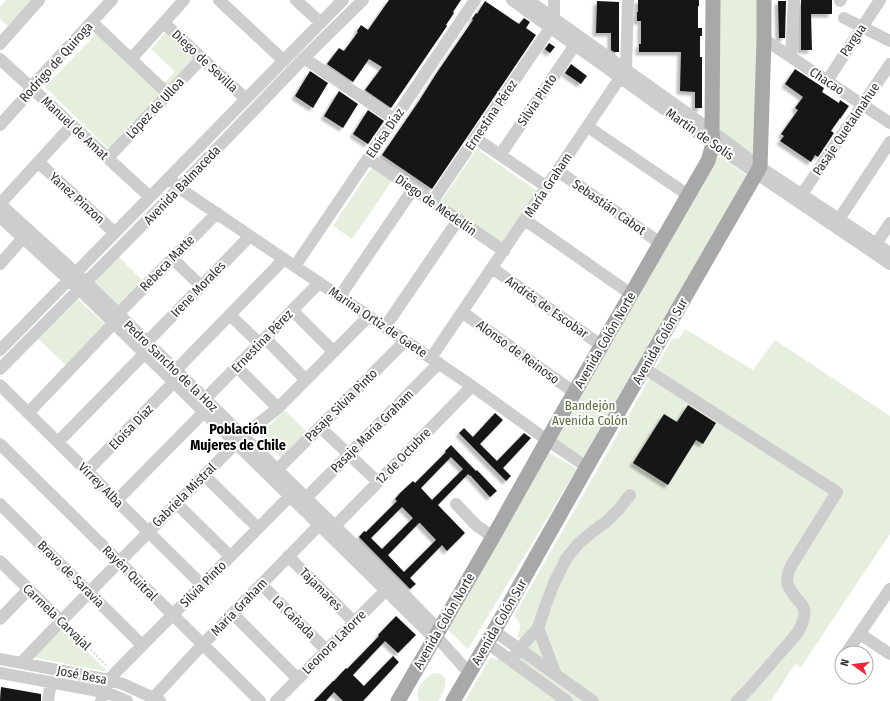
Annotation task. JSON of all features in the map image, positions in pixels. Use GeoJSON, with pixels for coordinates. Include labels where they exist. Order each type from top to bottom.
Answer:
{"type":"FeatureCollection","features":[{"type":"Feature","properties":{"kind":"main road","name":"Avenida Colón Norte"},"geometry":{"type":"LineString","coordinates":[[398,701],[708,161],[713,138],[713,0]]}},
{"type":"Feature","properties":{"kind":"main road","name":"Avenida Colón Sur"},"geometry":{"type":"LineString","coordinates":[[453,701],[758,170],[764,38],[764,0]]}},
{"type":"Feature","properties":{"kind":"street"},"geometry":{"type":"LineString","coordinates":[[0,44],[39,0]]}},
{"type":"Feature","properties":{"kind":"street","name":"Rodrigo de Quiroga"},"geometry":{"type":"LineString","coordinates":[[0,125],[28,94],[31,87],[112,0]]}},
{"type":"Feature","properties":{"kind":"street"},"geometry":{"type":"LineString","coordinates":[[131,59],[184,0]]}},
{"type":"Feature","properties":{"kind":"street"},"geometry":{"type":"LineString","coordinates":[[219,0],[284,60]]}},
{"type":"Feature","properties":{"kind":"street"},"geometry":{"type":"LineString","coordinates":[[296,0],[321,23]]}},
{"type":"Feature","properties":{"kind":"street","name":"Avenida Balmaceda"},"geometry":{"type":"LineString","coordinates":[[0,350],[343,0]]}},
{"type":"Feature","properties":{"kind":"street","name":"Avenida Balmaceda"},"geometry":{"type":"LineString","coordinates":[[0,369],[362,0]]}},
{"type":"Feature","properties":{"kind":"street","name":"Eloísa Díaz"},"geometry":{"type":"LineString","coordinates":[[295,266],[475,0]]}},
{"type":"Feature","properties":{"kind":"street","name":"Martín de Solís"},"geometry":{"type":"LineString","coordinates":[[512,0],[552,23],[890,264]]}},
{"type":"Feature","properties":{"kind":"street","name":"Martín de Solís"},"geometry":{"type":"LineString","coordinates":[[528,0],[575,45],[624,74]]}},
{"type":"Feature","properties":{"kind":"street"},"geometry":{"type":"LineString","coordinates":[[552,23],[554,0]]}},
{"type":"Feature","properties":{"kind":"street"},"geometry":{"type":"LineString","coordinates":[[624,74],[628,0]]}},
{"type":"Feature","properties":{"kind":"street"},"geometry":{"type":"LineString","coordinates":[[791,57],[794,0]]}},
{"type":"Feature","properties":{"kind":"street","name":"Pargua"},"geometry":{"type":"LineString","coordinates":[[827,81],[880,0]]}},
{"type":"Feature","properties":{"kind":"street"},"geometry":{"type":"LineString","coordinates":[[844,18],[890,41]]}},
{"type":"Feature","properties":{"kind":"street"},"geometry":{"type":"LineString","coordinates":[[92,22],[168,94]]}},
{"type":"Feature","properties":{"kind":"street","name":"Diego de Sevilla"},"geometry":{"type":"LineString","coordinates":[[164,23],[246,99]]}},
{"type":"Feature","properties":{"kind":"street","name":"Ernestina Pérez"},"geometry":{"type":"LineString","coordinates":[[432,202],[552,23]]}},
{"type":"Feature","properties":{"kind":"street","name":"Chacao"},"geometry":{"type":"LineString","coordinates":[[764,38],[890,124]]}},
{"type":"Feature","properties":{"kind":"street","name":"Silvia Pinto"},"geometry":{"type":"LineString","coordinates":[[500,155],[575,45]]}},
{"type":"Feature","properties":{"kind":"street","name":"López de Ulloa"},"geometry":{"type":"LineString","coordinates":[[108,158],[202,58]]}},
{"type":"Feature","properties":{"kind":"street"},"geometry":{"type":"LineString","coordinates":[[304,58],[394,119]]}},
{"type":"Feature","properties":{"kind":"street","name":"Manuel de Amat"},"geometry":{"type":"LineString","coordinates":[[0,59],[150,197]]}},
{"type":"Feature","properties":{"kind":"street","name":"Pasaje Quetalmahue"},"geometry":{"type":"LineString","coordinates":[[802,194],[890,64]]}},
{"type":"Feature","properties":{"kind":"street","name":"María Graham"},"geometry":{"type":"LineString","coordinates":[[435,361],[462,312],[624,74]]}},
{"type":"Feature","properties":{"kind":"street"},"geometry":{"type":"LineString","coordinates":[[0,204],[72,125]]}},
{"type":"Feature","properties":{"kind":"street"},"geometry":{"type":"LineString","coordinates":[[588,127],[688,195]]}},
{"type":"Feature","properties":{"kind":"street"},"geometry":{"type":"LineString","coordinates":[[475,138],[547,187]]}},
{"type":"Feature","properties":{"kind":"street"},"geometry":{"type":"LineString","coordinates":[[839,219],[890,142]]}},
{"type":"Feature","properties":{"kind":"street","name":"Diego de Medellín"},"geometry":{"type":"LineString","coordinates":[[368,158],[504,251]]}},
{"type":"Feature","properties":{"kind":"street","name":"Yanez Pinzon"},"geometry":{"type":"LineString","coordinates":[[38,162],[115,233]]}},
{"type":"Feature","properties":{"kind":"street","name":"Martín de Solís"},"geometry":{"type":"LineString","coordinates":[[758,170],[802,194],[890,253]]}},
{"type":"Feature","properties":{"kind":"street","name":"Sebastián Cabot"},"geometry":{"type":"LineString","coordinates":[[558,171],[660,244]]}},
{"type":"Feature","properties":{"kind":"street","name":"Marina Ortiz de Gaete"},"geometry":{"type":"LineString","coordinates":[[169,178],[179,188],[472,386],[587,467]]}},
{"type":"Feature","properties":{"kind":"street"},"geometry":{"type":"LineString","coordinates":[[340,296],[413,189]]}},
{"type":"Feature","properties":{"kind":"street","name":"Pedro Sancho de la Hoz"},"geometry":{"type":"LineString","coordinates":[[0,204],[175,376],[204,412],[277,470],[293,492],[306,498],[327,523]]}},
{"type":"Feature","properties":{"kind":"street","name":"Rebeca Matte"},"geometry":{"type":"LineString","coordinates":[[28,413],[172,258],[217,213]]}},
{"type":"Feature","properties":{"kind":"street","name":"Pedro Sancho de la Hoz"},"geometry":{"type":"LineString","coordinates":[[0,217],[23,238],[73,276]]}},
{"type":"Feature","properties":{"kind":"street"},"geometry":{"type":"LineString","coordinates":[[385,327],[458,220]]}},
{"type":"Feature","properties":{"kind":"street"},"geometry":{"type":"LineString","coordinates":[[525,220],[631,294]]}},
{"type":"Feature","properties":{"kind":"street"},"geometry":{"type":"LineString","coordinates":[[876,244],[890,223]]}},
{"type":"Feature","properties":{"kind":"street","name":"Irene Morales"},"geometry":{"type":"LineString","coordinates":[[58,442],[201,286],[250,236]]}},
{"type":"Feature","properties":{"kind":"street"},"geometry":{"type":"LineString","coordinates":[[0,264],[23,238]]}},
{"type":"Feature","properties":{"kind":"street"},"geometry":{"type":"LineString","coordinates":[[172,258],[201,286]]}},
{"type":"Feature","properties":{"kind":"street","name":"Eloísa Díaz"},"geometry":{"type":"LineString","coordinates":[[88,471],[230,315],[284,259]]}},
{"type":"Feature","properties":{"kind":"street","name":"Andrés de Escobar"},"geometry":{"type":"LineString","coordinates":[[492,268],[602,346]]}},
{"type":"Feature","properties":{"kind":"street","name":"Ernestina Pérez"},"geometry":{"type":"LineString","coordinates":[[205,399],[320,283]]}},
{"type":"Feature","properties":{"kind":"street"},"geometry":{"type":"LineString","coordinates":[[292,310],[334,352]]}},
{"type":"Feature","properties":{"kind":"street","name":"Alonso de Reinoso"},"geometry":{"type":"LineString","coordinates":[[462,312],[574,393]]}},
{"type":"Feature","properties":{"kind":"street"},"geometry":{"type":"LineString","coordinates":[[230,315],[306,380]]}},
{"type":"Feature","properties":{"kind":"street","name":"Gabriela Mistral"},"geometry":{"type":"LineString","coordinates":[[20,663],[60,620],[239,439],[278,408],[369,316]]}},
{"type":"Feature","properties":{"kind":"street","name":"Pasaje Silvia Pinto"},"geometry":{"type":"LineString","coordinates":[[277,470],[405,341]]}},
{"type":"Feature","properties":{"kind":"street","name":"Pasaje María Graham"},"geometry":{"type":"LineString","coordinates":[[306,498],[435,361]]}},
{"type":"Feature","properties":{"kind":"street"},"geometry":{"type":"LineString","coordinates":[[237,367],[278,408]]}},
{"type":"Feature","properties":{"kind":"street"},"geometry":{"type":"LineString","coordinates":[[644,368],[837,492],[787,573],[786,578],[790,590],[804,608],[803,622],[796,634],[737,701]]}},
{"type":"Feature","properties":{"kind":"street","name":"Pedro Sancho de la Hoz"},"geometry":{"type":"LineString","coordinates":[[175,376],[205,399],[239,439],[327,523],[389,587],[432,623],[436,630],[436,636],[469,673]]}},
{"type":"Feature","properties":{"kind":"street","name":"Virrey Alba"},"geometry":{"type":"LineString","coordinates":[[0,385],[202,584]]}},
{"type":"Feature","properties":{"kind":"street","name":"12 de Octubre"},"geometry":{"type":"LineString","coordinates":[[327,523],[378,482],[472,386]]}},
{"type":"Feature","properties":{"kind":"street"},"geometry":{"type":"LineString","coordinates":[[117,500],[204,412]]}},
{"type":"Feature","properties":{"kind":"street"},"geometry":{"type":"LineString","coordinates":[[320,427],[378,482]]}},
{"type":"Feature","properties":{"kind":"street","name":"Rayén Quitral"},"geometry":{"type":"LineString","coordinates":[[0,444],[260,701]]}},
{"type":"Feature","properties":{"kind":"street"},"geometry":{"type":"LineString","coordinates":[[204,475],[258,528]]}},
{"type":"Feature","properties":{"kind":"street","name":"Silvia Pinto"},"geometry":{"type":"LineString","coordinates":[[112,676],[293,492]]}},
{"type":"Feature","properties":{"kind":"street"},"geometry":{"type":"LineString","coordinates":[[511,660],[538,628],[554,583],[566,559],[578,544],[606,522],[630,495]]}},
{"type":"Feature","properties":{"kind":"street"},"geometry":{"type":"LineString","coordinates":[[176,503],[230,556]]}},
{"type":"Feature","properties":{"kind":"street","name":"Bravo de Saravia"},"geometry":{"type":"LineString","coordinates":[[0,504],[142,645]]}},
{"type":"Feature","properties":{"kind":"street"},"geometry":{"type":"LineString","coordinates":[[456,504],[476,525],[493,537]]}},
{"type":"Feature","properties":{"kind":"street","name":"María Graham"},"geometry":{"type":"LineString","coordinates":[[157,699],[203,644],[288,556],[327,523]]}},
{"type":"Feature","properties":{"kind":"street","name":"Tajamares"},"geometry":{"type":"LineString","coordinates":[[288,556],[354,622]]}},
{"type":"Feature","properties":{"kind":"street","name":"Carmela Carvajal"},"geometry":{"type":"LineString","coordinates":[[0,561],[60,620]]}},
{"type":"Feature","properties":{"kind":"street","name":"La Cañada"},"geometry":{"type":"LineString","coordinates":[[261,584],[326,650]]}},
{"type":"Feature","properties":{"kind":"street","name":"Leonora Latorre"},"geometry":{"type":"LineString","coordinates":[[276,701],[389,587]]}},
{"type":"Feature","properties":{"kind":"street"},"geometry":{"type":"LineString","coordinates":[[852,645],[890,588]]}},
{"type":"Feature","properties":{"kind":"street"},"geometry":{"type":"LineString","coordinates":[[0,619],[29,590]]}},
{"type":"Feature","properties":{"kind":"street"},"geometry":{"type":"LineString","coordinates":[[232,614],[298,679]]}},
{"type":"Feature","properties":{"kind":"street"},"geometry":{"type":"LineString","coordinates":[[538,628],[556,674]]}},
{"type":"Feature","properties":{"kind":"street"},"geometry":{"type":"LineString","coordinates":[[860,634],[890,654]]}},
{"type":"Feature","properties":{"kind":"street"},"geometry":{"type":"LineString","coordinates":[[490,637],[520,648],[593,701]]}},
{"type":"Feature","properties":{"kind":"street"},"geometry":{"type":"LineString","coordinates":[[490,637],[511,660],[567,701]]}},
{"type":"Feature","properties":{"kind":"street","name":"José Besa"},"geometry":{"type":"LineString","coordinates":[[0,659],[112,676],[157,699]]}},
{"type":"Feature","properties":{"kind":"street"},"geometry":{"type":"LineString","coordinates":[[0,673],[51,682],[102,696],[127,701]]}},
{"type":"Feature","properties":{"kind":"street"},"geometry":{"type":"LineString","coordinates":[[102,696],[112,676]]}},
{"type":"Feature","properties":{"kind":"street"},"geometry":{"type":"LineString","coordinates":[[48,701],[51,682]]}},
{"type":"Feature","properties":{"kind":"path","name":"Carmela Carvajal"},"geometry":{"type":"LineString","coordinates":[[60,620],[112,676]]}},
{"type":"Feature","properties":{"kind":"green space"},"geometry":{"type":"Polygon","coordinates":[[[6,0],[31,0],[8,26],[0,19],[0,7],[6,0]]]}},
{"type":"Feature","properties":{"kind":"green space"},"geometry":{"type":"Polygon","coordinates":[[[716,0],[758,0],[757,150],[751,156],[715,126],[716,0]]]}},
{"type":"Feature","properties":{"kind":"green space"},"geometry":{"type":"Polygon","coordinates":[[[168,30],[196,57],[168,87],[164,83],[175,72],[151,49],[168,30]]]}},
{"type":"Feature","properties":{"kind":"green space"},"geometry":{"type":"Polygon","coordinates":[[[97,33],[162,95],[110,150],[45,87],[97,33]]]}},
{"type":"Feature","properties":{"kind":"green space"},"geometry":{"type":"Polygon","coordinates":[[[477,149],[537,191],[501,243],[441,201],[477,149]]]}},
{"type":"Feature","properties":{"kind":"green space","name":"Bandejón Avenida Colón"},"geometry":{"type":"Polygon","coordinates":[[[716,158],[722,158],[745,174],[747,178],[584,457],[556,439],[716,158]]]}},
{"type":"Feature","properties":{"kind":"green space"},"geometry":{"type":"Polygon","coordinates":[[[372,167],[392,181],[352,239],[333,226],[372,167]]]}},
{"type":"Feature","properties":{"kind":"green space"},"geometry":{"type":"Polygon","coordinates":[[[118,256],[144,282],[118,308],[93,284],[118,256]]]}},
{"type":"Feature","properties":{"kind":"green space"},"geometry":{"type":"Polygon","coordinates":[[[77,298],[105,324],[66,365],[38,339],[77,298]]]}},
{"type":"Feature","properties":{"kind":"green space"},"geometry":{"type":"Polygon","coordinates":[[[685,329],[753,370],[775,340],[890,416],[890,534],[801,667],[795,664],[771,701],[465,701],[490,658],[506,660],[522,640],[517,637],[520,623],[514,616],[671,341],[675,338],[679,339],[685,329]]]}},
{"type":"Feature","properties":{"kind":"green space"},"geometry":{"type":"Polygon","coordinates":[[[285,410],[308,433],[282,459],[259,436],[285,410]]]}},
{"type":"Feature","properties":{"kind":"green space","name":"Bandejón Avenida Colón"},"geometry":{"type":"Polygon","coordinates":[[[548,452],[577,469],[468,649],[443,625],[548,452]]]}},
{"type":"Feature","properties":{"kind":"green space"},"geometry":{"type":"Polygon","coordinates":[[[62,627],[108,672],[32,657],[62,627]]]}},
{"type":"Feature","properties":{"kind":"green space"},"geometry":{"type":"Polygon","coordinates":[[[434,673],[444,676],[446,683],[439,700],[419,701],[418,692],[421,684],[434,673]]]}},
{"type":"Feature","properties":{"kind":"building"},"geometry":{"type":"Polygon","coordinates":[[[389,0],[461,0],[446,25],[447,26],[391,108],[365,90],[382,67],[369,59],[353,82],[327,64],[339,48],[344,51],[358,32],[357,31],[361,25],[368,30],[389,0]]]}},
{"type":"Feature","properties":{"kind":"building"},"geometry":{"type":"Polygon","coordinates":[[[638,0],[699,0],[698,28],[702,28],[702,36],[700,36],[700,57],[702,57],[702,108],[695,108],[695,92],[680,91],[681,52],[639,52],[639,44],[641,44],[641,21],[637,21],[638,0]]]}},
{"type":"Feature","properties":{"kind":"building"},"geometry":{"type":"Polygon","coordinates":[[[801,0],[832,0],[832,14],[811,14],[812,50],[801,50],[801,0]]]}},
{"type":"Feature","properties":{"kind":"building"},"geometry":{"type":"Polygon","coordinates":[[[485,1],[519,24],[524,18],[530,22],[526,28],[536,35],[432,189],[382,155],[485,1]]]}},
{"type":"Feature","properties":{"kind":"building"},"geometry":{"type":"Polygon","coordinates":[[[597,1],[619,2],[619,52],[614,52],[611,50],[611,33],[596,33],[597,1]]]}},
{"type":"Feature","properties":{"kind":"building"},"geometry":{"type":"Polygon","coordinates":[[[778,1],[786,1],[785,38],[779,38],[778,1]]]}},
{"type":"Feature","properties":{"kind":"building"},"geometry":{"type":"Polygon","coordinates":[[[549,43],[555,47],[550,53],[545,49],[549,43]]]}},
{"type":"Feature","properties":{"kind":"building"},"geometry":{"type":"Polygon","coordinates":[[[571,64],[587,76],[581,84],[565,73],[571,64]]]}},
{"type":"Feature","properties":{"kind":"building"},"geometry":{"type":"Polygon","coordinates":[[[795,69],[824,88],[822,92],[839,103],[840,100],[849,106],[831,131],[834,133],[818,157],[815,155],[811,162],[780,141],[784,136],[781,134],[798,110],[795,108],[803,97],[785,84],[795,69]]]}},
{"type":"Feature","properties":{"kind":"building"},"geometry":{"type":"Polygon","coordinates":[[[310,71],[328,83],[313,108],[295,96],[310,71]]]}},
{"type":"Feature","properties":{"kind":"building"},"geometry":{"type":"Polygon","coordinates":[[[339,91],[358,104],[343,128],[324,116],[339,91]]]}},
{"type":"Feature","properties":{"kind":"building"},"geometry":{"type":"Polygon","coordinates":[[[368,110],[384,121],[368,144],[353,134],[368,110]]]}},
{"type":"Feature","properties":{"kind":"building"},"geometry":{"type":"Polygon","coordinates":[[[688,405],[716,423],[703,444],[696,440],[668,485],[633,463],[664,414],[677,422],[688,405]]]}},
{"type":"Feature","properties":{"kind":"building"},"geometry":{"type":"Polygon","coordinates":[[[495,413],[503,420],[480,444],[497,461],[524,433],[531,438],[503,468],[511,476],[506,481],[459,433],[464,428],[473,437],[495,413]]]}},
{"type":"Feature","properties":{"kind":"building"},"geometry":{"type":"Polygon","coordinates":[[[451,445],[497,491],[490,497],[468,474],[438,505],[465,533],[447,551],[442,545],[410,578],[416,584],[410,589],[359,537],[397,501],[395,499],[400,493],[413,481],[415,483],[446,452],[445,451],[451,445]],[[451,457],[421,488],[432,500],[463,469],[451,457]],[[402,507],[371,538],[382,549],[413,518],[402,507]],[[419,523],[388,555],[404,572],[436,540],[419,523]]]}},
{"type":"Feature","properties":{"kind":"building"},"geometry":{"type":"Polygon","coordinates":[[[396,616],[416,635],[398,653],[385,641],[353,675],[364,686],[393,656],[399,662],[363,701],[343,701],[334,692],[326,701],[314,701],[379,636],[378,635],[396,616]]]}},
{"type":"Feature","properties":{"kind":"building"},"geometry":{"type":"Polygon","coordinates":[[[1,687],[41,694],[41,701],[0,701],[1,687]]]}},
{"type":"Feature","properties":{"kind":"district","name":"Población Mujeres de Chile"},"geometry":{"type":"Point","coordinates":[238,438]}}]}
